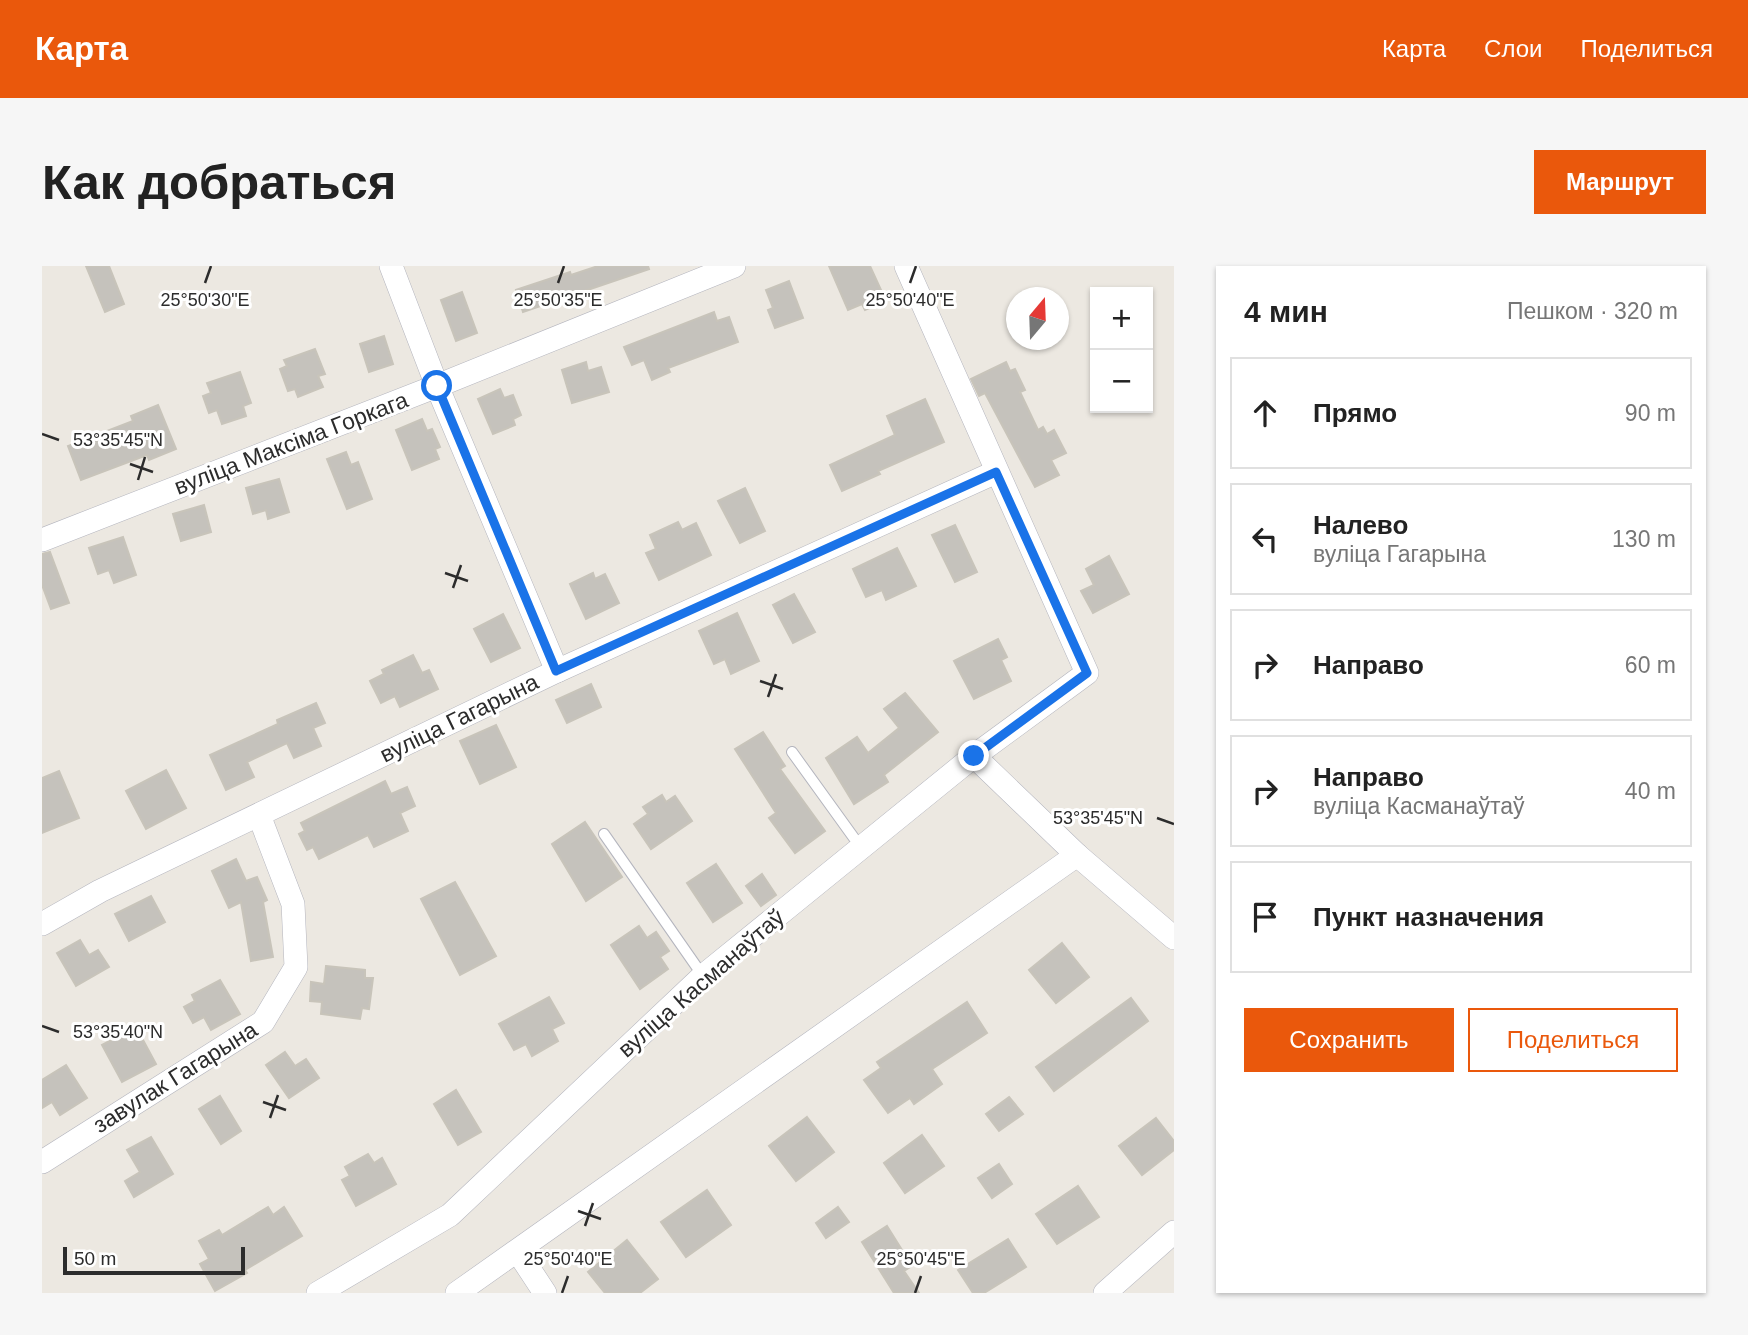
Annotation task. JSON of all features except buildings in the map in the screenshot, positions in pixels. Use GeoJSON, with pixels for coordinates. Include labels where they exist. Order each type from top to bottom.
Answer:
{"type":"FeatureCollection","features":[{"type":"Feature","properties":{"kind":"street"},"geometry":{"type":"LineString","coordinates":[[391,266],[437,386],[556,671]]}},
{"type":"Feature","properties":{"kind":"street","name":"вуліца Максіма Горкага"},"geometry":{"type":"LineString","coordinates":[[42,540],[437,386],[734,266]]}},
{"type":"Feature","properties":{"kind":"street"},"geometry":{"type":"LineString","coordinates":[[906,266],[996,472]]}},
{"type":"Feature","properties":{"kind":"street","name":"вуліца Гагарына"},"geometry":{"type":"LineString","coordinates":[[42,924],[100,891],[556,671],[996,472]]}},
{"type":"Feature","properties":{"kind":"street","name":"вуліца Касманаўтаў"},"geometry":{"type":"LineString","coordinates":[[317,1293],[450,1216],[703,976],[974,756],[1087,673],[996,472]]}},
{"type":"Feature","properties":{"kind":"street"},"geometry":{"type":"LineString","coordinates":[[974,756],[1077,855],[1174,938]]}},
{"type":"Feature","properties":{"kind":"street","name":"завулак Гагарына"},"geometry":{"type":"LineString","coordinates":[[42,1162],[264,1022],[296,967],[293,905],[259,815]]}},
{"type":"Feature","properties":{"kind":"street"},"geometry":{"type":"LineString","coordinates":[[457,1293],[1077,855]]}},
{"type":"Feature","properties":{"kind":"street"},"geometry":{"type":"LineString","coordinates":[[1105,1293],[1174,1232]]}},
{"type":"Feature","properties":{"kind":"street"},"geometry":{"type":"LineString","coordinates":[[518,1252],[545,1293]]}},
{"type":"Feature","properties":{"kind":"lane"},"geometry":{"type":"LineString","coordinates":[[792,752],[854,838]]}},
{"type":"Feature","properties":{"kind":"lane"},"geometry":{"type":"LineString","coordinates":[[604,834],[703,976]]}},
{"type":"Feature","properties":{"kind":"route"},"geometry":{"type":"LineString","coordinates":[[437,386],[556,671],[996,472],[1087,673],[974,756]]}}]}
